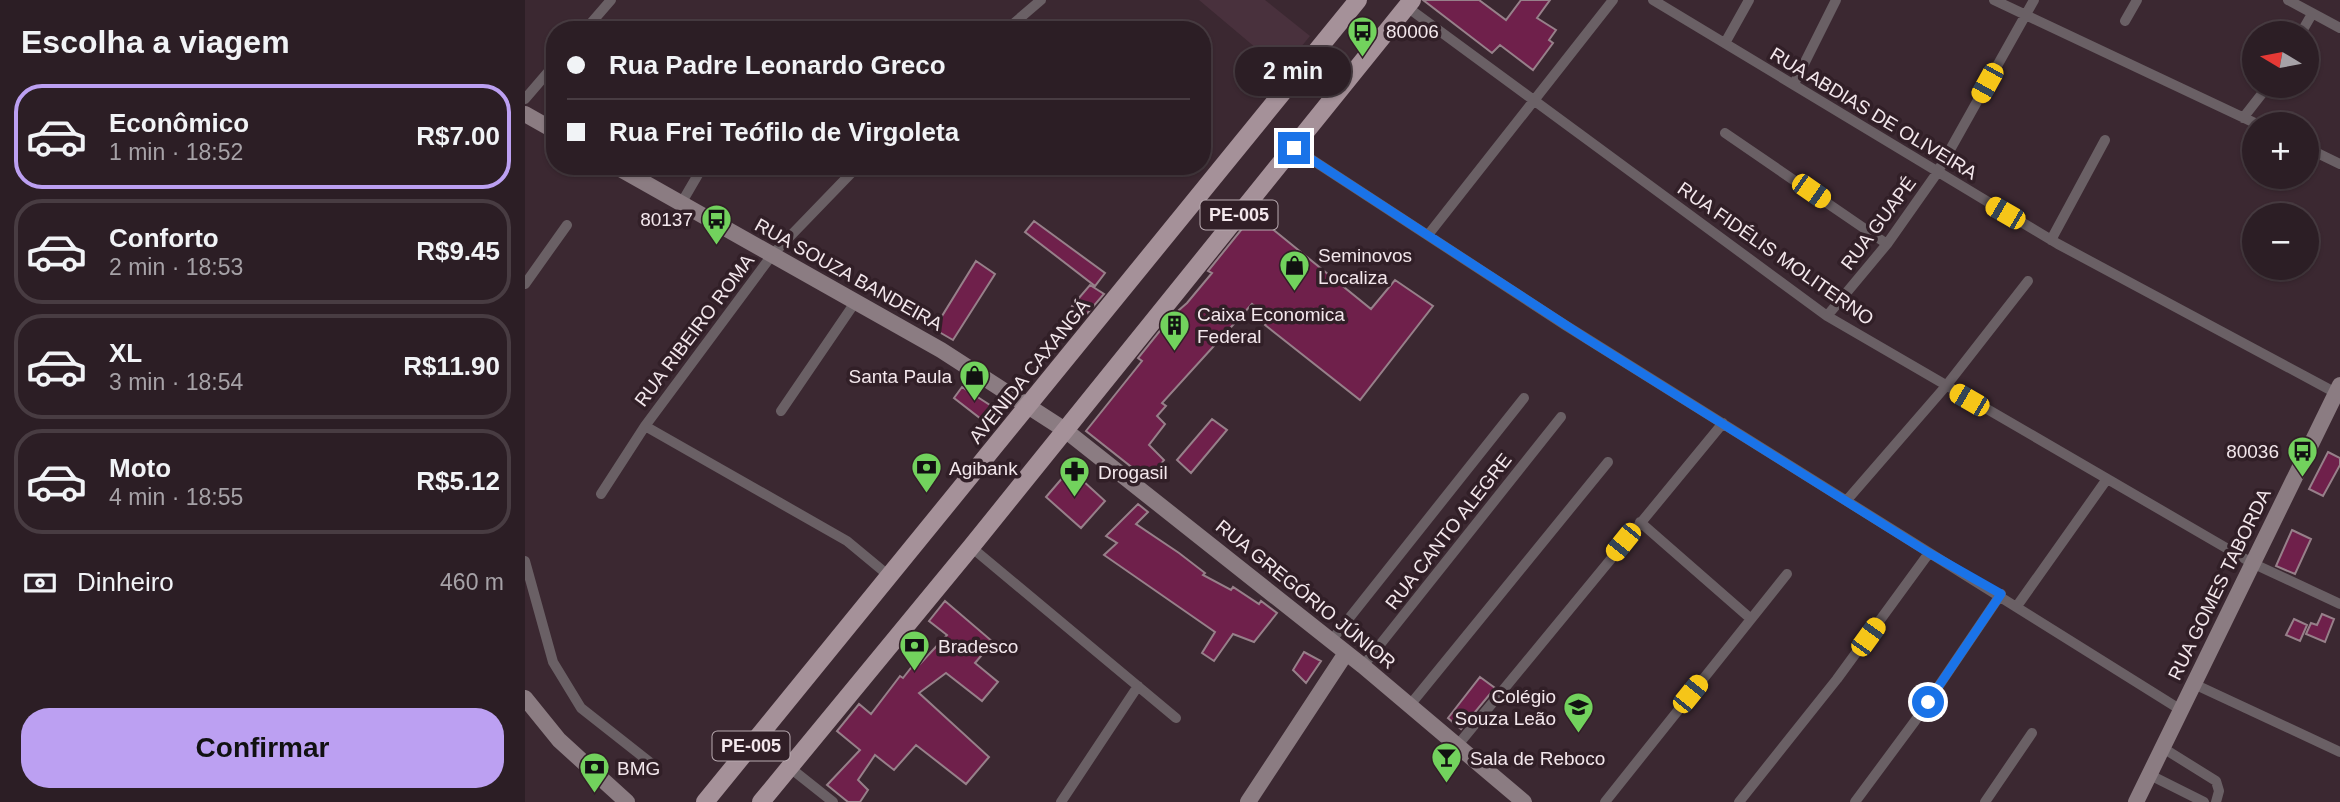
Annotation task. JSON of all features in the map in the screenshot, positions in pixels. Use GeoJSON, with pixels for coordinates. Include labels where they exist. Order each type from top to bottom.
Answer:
{"type":"FeatureCollection","features":[{"type":"Feature","properties":{"kind":"main road","name":"AVENIDA CAXANGÁ"},"geometry":{"type":"LineString","coordinates":[[705,802],[1358,0]]}},
{"type":"Feature","properties":{"kind":"main road","name":"PE-005"},"geometry":{"type":"LineString","coordinates":[[761,802],[971,548],[1061,428],[1294,148],[1409,3]]}},
{"type":"Feature","properties":{"kind":"main road"},"geometry":{"type":"LineString","coordinates":[[525,114],[546,126]]}},
{"type":"Feature","properties":{"kind":"main road","name":"RUA SOUZA BANDEIRA"},"geometry":{"type":"LineString","coordinates":[[632,175],[941,350],[1061,428]]}},
{"type":"Feature","properties":{"kind":"main road","name":"RUA GOMES TABORDA"},"geometry":{"type":"LineString","coordinates":[[2136,802],[2338,389]]}},
{"type":"Feature","properties":{"kind":"main road","name":"RUA GREGÓRIO JÚNIOR"},"geometry":{"type":"LineString","coordinates":[[1061,428],[1363,666],[1524,802]]}},
{"type":"Feature","properties":{"kind":"main road"},"geometry":{"type":"LineString","coordinates":[[1248,802],[1346,653]]}},
{"type":"Feature","properties":{"kind":"main road"},"geometry":{"type":"LineString","coordinates":[[525,698],[559,740],[627,802]]}},
{"type":"Feature","properties":{"kind":"street"},"geometry":{"type":"LineString","coordinates":[[593,21],[611,0]]}},
{"type":"Feature","properties":{"kind":"street"},"geometry":{"type":"LineString","coordinates":[[1016,21],[1041,0]]}},
{"type":"Feature","properties":{"kind":"street"},"geometry":{"type":"LineString","coordinates":[[1428,234],[1536,101],[1613,0]]}},
{"type":"Feature","properties":{"kind":"street","name":"RUA ABDIAS DE OLIVEIRA"},"geometry":{"type":"LineString","coordinates":[[1653,0],[2051,240],[2338,389]]}},
{"type":"Feature","properties":{"kind":"street"},"geometry":{"type":"LineString","coordinates":[[1725,43],[1749,0]]}},
{"type":"Feature","properties":{"kind":"street"},"geometry":{"type":"LineString","coordinates":[[1794,85],[1836,0]]}},
{"type":"Feature","properties":{"kind":"street"},"geometry":{"type":"LineString","coordinates":[[1994,0],[2242,118]]}},
{"type":"Feature","properties":{"kind":"street","name":"RUA GUAPÉ"},"geometry":{"type":"LineString","coordinates":[[1827,316],[1887,244],[1937,173],[2033,0]]}},
{"type":"Feature","properties":{"kind":"street"},"geometry":{"type":"LineString","coordinates":[[2125,21],[2137,0]]}},
{"type":"Feature","properties":{"kind":"street"},"geometry":{"type":"LineString","coordinates":[[2288,0],[2340,28]]}},
{"type":"Feature","properties":{"kind":"street","name":"RUA FIDÉLIS MOLITERNO"},"geometry":{"type":"LineString","coordinates":[[1409,3],[1536,101],[1827,316],[2252,563],[2340,604]]}},
{"type":"Feature","properties":{"kind":"street"},"geometry":{"type":"LineString","coordinates":[[2308,21],[2312,14]]}},
{"type":"Feature","properties":{"kind":"street"},"geometry":{"type":"LineString","coordinates":[[525,99],[546,74]]}},
{"type":"Feature","properties":{"kind":"street"},"geometry":{"type":"LineString","coordinates":[[2248,112],[2259,98]]}},
{"type":"Feature","properties":{"kind":"street"},"geometry":{"type":"LineString","coordinates":[[1725,132],[1887,244]]}},
{"type":"Feature","properties":{"kind":"street"},"geometry":{"type":"LineString","coordinates":[[2051,240],[2105,140]]}},
{"type":"Feature","properties":{"kind":"street"},"geometry":{"type":"LineString","coordinates":[[1294,148],[1723,423],[1929,553],[2001,594],[2182,710]]}},
{"type":"Feature","properties":{"kind":"street"},"geometry":{"type":"LineString","coordinates":[[2319,154],[2340,164]]}},
{"type":"Feature","properties":{"kind":"street"},"geometry":{"type":"LineString","coordinates":[[682,202],[698,175]]}},
{"type":"Feature","properties":{"kind":"street","name":"RUA RIBEIRO ROMA"},"geometry":{"type":"LineString","coordinates":[[601,494],[645,426],[772,256],[849,175]]}},
{"type":"Feature","properties":{"kind":"street"},"geometry":{"type":"LineString","coordinates":[[525,284],[567,225]]}},
{"type":"Feature","properties":{"kind":"street"},"geometry":{"type":"LineString","coordinates":[[1847,500],[1946,386],[2028,281]]}},
{"type":"Feature","properties":{"kind":"street"},"geometry":{"type":"LineString","coordinates":[[781,411],[856,301]]}},
{"type":"Feature","properties":{"kind":"street"},"geometry":{"type":"LineString","coordinates":[[1331,641],[1524,398]]}},
{"type":"Feature","properties":{"kind":"street","name":"RUA CANTO ALEGRE"},"geometry":{"type":"LineString","coordinates":[[1363,666],[1561,417]]}},
{"type":"Feature","properties":{"kind":"street"},"geometry":{"type":"LineString","coordinates":[[1457,746],[1723,423]]}},
{"type":"Feature","properties":{"kind":"street"},"geometry":{"type":"LineString","coordinates":[[645,426],[847,541],[888,575]]}},
{"type":"Feature","properties":{"kind":"street"},"geometry":{"type":"LineString","coordinates":[[1410,705],[1608,462]]}},
{"type":"Feature","properties":{"kind":"street"},"geometry":{"type":"LineString","coordinates":[[2017,606],[2107,479]]}},
{"type":"Feature","properties":{"kind":"street"},"geometry":{"type":"LineString","coordinates":[[1640,522],[1751,619]]}},
{"type":"Feature","properties":{"kind":"street"},"geometry":{"type":"LineString","coordinates":[[971,548],[1176,718]]}},
{"type":"Feature","properties":{"kind":"street"},"geometry":{"type":"LineString","coordinates":[[1739,802],[1837,679],[1929,553]]}},
{"type":"Feature","properties":{"kind":"street"},"geometry":{"type":"LineString","coordinates":[[525,561],[553,662],[574,697],[581,708],[652,764]]}},
{"type":"Feature","properties":{"kind":"street"},"geometry":{"type":"LineString","coordinates":[[1605,802],[1787,574]]}},
{"type":"Feature","properties":{"kind":"street"},"geometry":{"type":"LineString","coordinates":[[1855,802],[1915,721],[2001,594]]}},
{"type":"Feature","properties":{"kind":"street"},"geometry":{"type":"LineString","coordinates":[[2194,684],[2340,752]]}},
{"type":"Feature","properties":{"kind":"street"},"geometry":{"type":"LineString","coordinates":[[1061,802],[1138,687]]}},
{"type":"Feature","properties":{"kind":"street"},"geometry":{"type":"LineString","coordinates":[[1985,802],[2032,733]]}},
{"type":"Feature","properties":{"kind":"street"},"geometry":{"type":"LineString","coordinates":[[2163,748],[2216,781],[2219,792],[2216,802]]}},
{"type":"Feature","properties":{"kind":"street"},"geometry":{"type":"LineString","coordinates":[[789,767],[833,802]]}},
{"type":"Feature","properties":{"kind":"street"},"geometry":{"type":"LineString","coordinates":[[2150,775],[2204,802]]}},
{"type":"Feature","properties":{"kind":"shaded area"},"geometry":{"type":"Polygon","coordinates":[[[1199,0],[1265,0],[1310,36],[1282,70],[1199,0]]]}},
{"type":"Feature","properties":{"kind":"building"},"geometry":{"type":"Polygon","coordinates":[[[1423,0],[1479,0],[1506,20],[1521,0],[1550,0],[1537,18],[1556,30],[1549,40],[1553,43],[1533,70],[1500,45],[1492,53],[1423,0]]]}},
{"type":"Feature","properties":{"kind":"building","name":"Seminovos Localiza"},"geometry":{"type":"Polygon","coordinates":[[[1254,214],[1371,309],[1395,280],[1433,306],[1360,400],[1265,325],[1269,318],[1252,304],[1162,403],[1166,406],[1157,416],[1165,424],[1149,445],[1164,460],[1148,480],[1086,431],[1142,361],[1138,358],[1212,273],[1208,271],[1254,214]]]}},
{"type":"Feature","properties":{"kind":"building"},"geometry":{"type":"Polygon","coordinates":[[[1034,221],[1105,273],[1095,286],[1025,232],[1034,221]]]}},
{"type":"Feature","properties":{"kind":"building"},"geometry":{"type":"Polygon","coordinates":[[[976,261],[995,274],[953,340],[934,329],[976,261]]]}},
{"type":"Feature","properties":{"kind":"building"},"geometry":{"type":"Polygon","coordinates":[[[1090,285],[1104,294],[1085,316],[1072,306],[1090,285]]]}},
{"type":"Feature","properties":{"kind":"building","name":"Santa Paula"},"geometry":{"type":"Polygon","coordinates":[[[962,387],[996,409],[985,422],[954,398],[962,387]]]}},
{"type":"Feature","properties":{"kind":"building"},"geometry":{"type":"Polygon","coordinates":[[[1212,419],[1227,430],[1191,473],[1177,460],[1212,419]]]}},
{"type":"Feature","properties":{"kind":"building"},"geometry":{"type":"Polygon","coordinates":[[[2328,452],[2340,458],[2340,465],[2323,496],[2309,489],[2328,452]]]}},
{"type":"Feature","properties":{"kind":"building","name":"Drogasil"},"geometry":{"type":"Polygon","coordinates":[[[1070,469],[1105,501],[1081,528],[1046,497],[1070,469]]]}},
{"type":"Feature","properties":{"kind":"building"},"geometry":{"type":"Polygon","coordinates":[[[1138,504],[1148,512],[1136,524],[1179,553],[1205,573],[1203,575],[1231,590],[1233,587],[1259,604],[1261,601],[1277,613],[1254,642],[1233,634],[1214,661],[1202,653],[1215,632],[1104,555],[1117,543],[1106,536],[1138,504]]]}},
{"type":"Feature","properties":{"kind":"building"},"geometry":{"type":"Polygon","coordinates":[[[2292,530],[2311,539],[2295,574],[2276,566],[2292,530]]]}},
{"type":"Feature","properties":{"kind":"building"},"geometry":{"type":"Polygon","coordinates":[[[945,601],[993,642],[975,663],[998,682],[982,701],[946,673],[919,693],[989,757],[966,784],[916,745],[894,770],[875,755],[858,780],[868,790],[860,802],[848,802],[827,785],[860,750],[837,731],[859,704],[871,714],[900,676],[903,678],[914,664],[918,666],[947,635],[929,621],[945,601]]]}},
{"type":"Feature","properties":{"kind":"building"},"geometry":{"type":"Polygon","coordinates":[[[2322,614],[2334,619],[2325,642],[2306,634],[2311,623],[2317,625],[2322,614]]]}},
{"type":"Feature","properties":{"kind":"building"},"geometry":{"type":"Polygon","coordinates":[[[2294,619],[2307,625],[2300,641],[2286,635],[2294,619]]]}},
{"type":"Feature","properties":{"kind":"building"},"geometry":{"type":"Polygon","coordinates":[[[1304,652],[1321,661],[1306,683],[1293,670],[1304,652]]]}},
{"type":"Feature","properties":{"kind":"building"},"geometry":{"type":"Polygon","coordinates":[[[1480,677],[1495,688],[1461,729],[1448,718],[1480,677]]]}},
{"type":"Feature","properties":{"kind":"place","name":"80006"},"geometry":{"type":"Point","coordinates":[1363,58]}},
{"type":"Feature","properties":{"kind":"place","name":"80137"},"geometry":{"type":"Point","coordinates":[716,246]}},
{"type":"Feature","properties":{"kind":"place","name":"Seminovos Localiza"},"geometry":{"type":"Point","coordinates":[1295,293]}},
{"type":"Feature","properties":{"kind":"place","name":"Caixa Economica Federal"},"geometry":{"type":"Point","coordinates":[1174,352]}},
{"type":"Feature","properties":{"kind":"place","name":"Santa Paula"},"geometry":{"type":"Point","coordinates":[975,403]}},
{"type":"Feature","properties":{"kind":"place","name":"80036"},"geometry":{"type":"Point","coordinates":[2302,478]}},
{"type":"Feature","properties":{"kind":"place","name":"Agibank"},"geometry":{"type":"Point","coordinates":[926,495]}},
{"type":"Feature","properties":{"kind":"place","name":"Drogasil"},"geometry":{"type":"Point","coordinates":[1075,499]}},
{"type":"Feature","properties":{"kind":"place","name":"Bradesco"},"geometry":{"type":"Point","coordinates":[915,673]}},
{"type":"Feature","properties":{"kind":"place","name":"Colégio Souza Leão"},"geometry":{"type":"Point","coordinates":[1579,734]}},
{"type":"Feature","properties":{"kind":"place","name":"Sala de Reboco"},"geometry":{"type":"Point","coordinates":[1447,785]}},
{"type":"Feature","properties":{"kind":"place","name":"BMG"},"geometry":{"type":"Point","coordinates":[594,795]}},
{"type":"Feature","properties":{"kind":"route"},"geometry":{"type":"LineString","coordinates":[[1294,148],[1587,339],[1929,553],[2001,594],[1928,702]]}}]}
